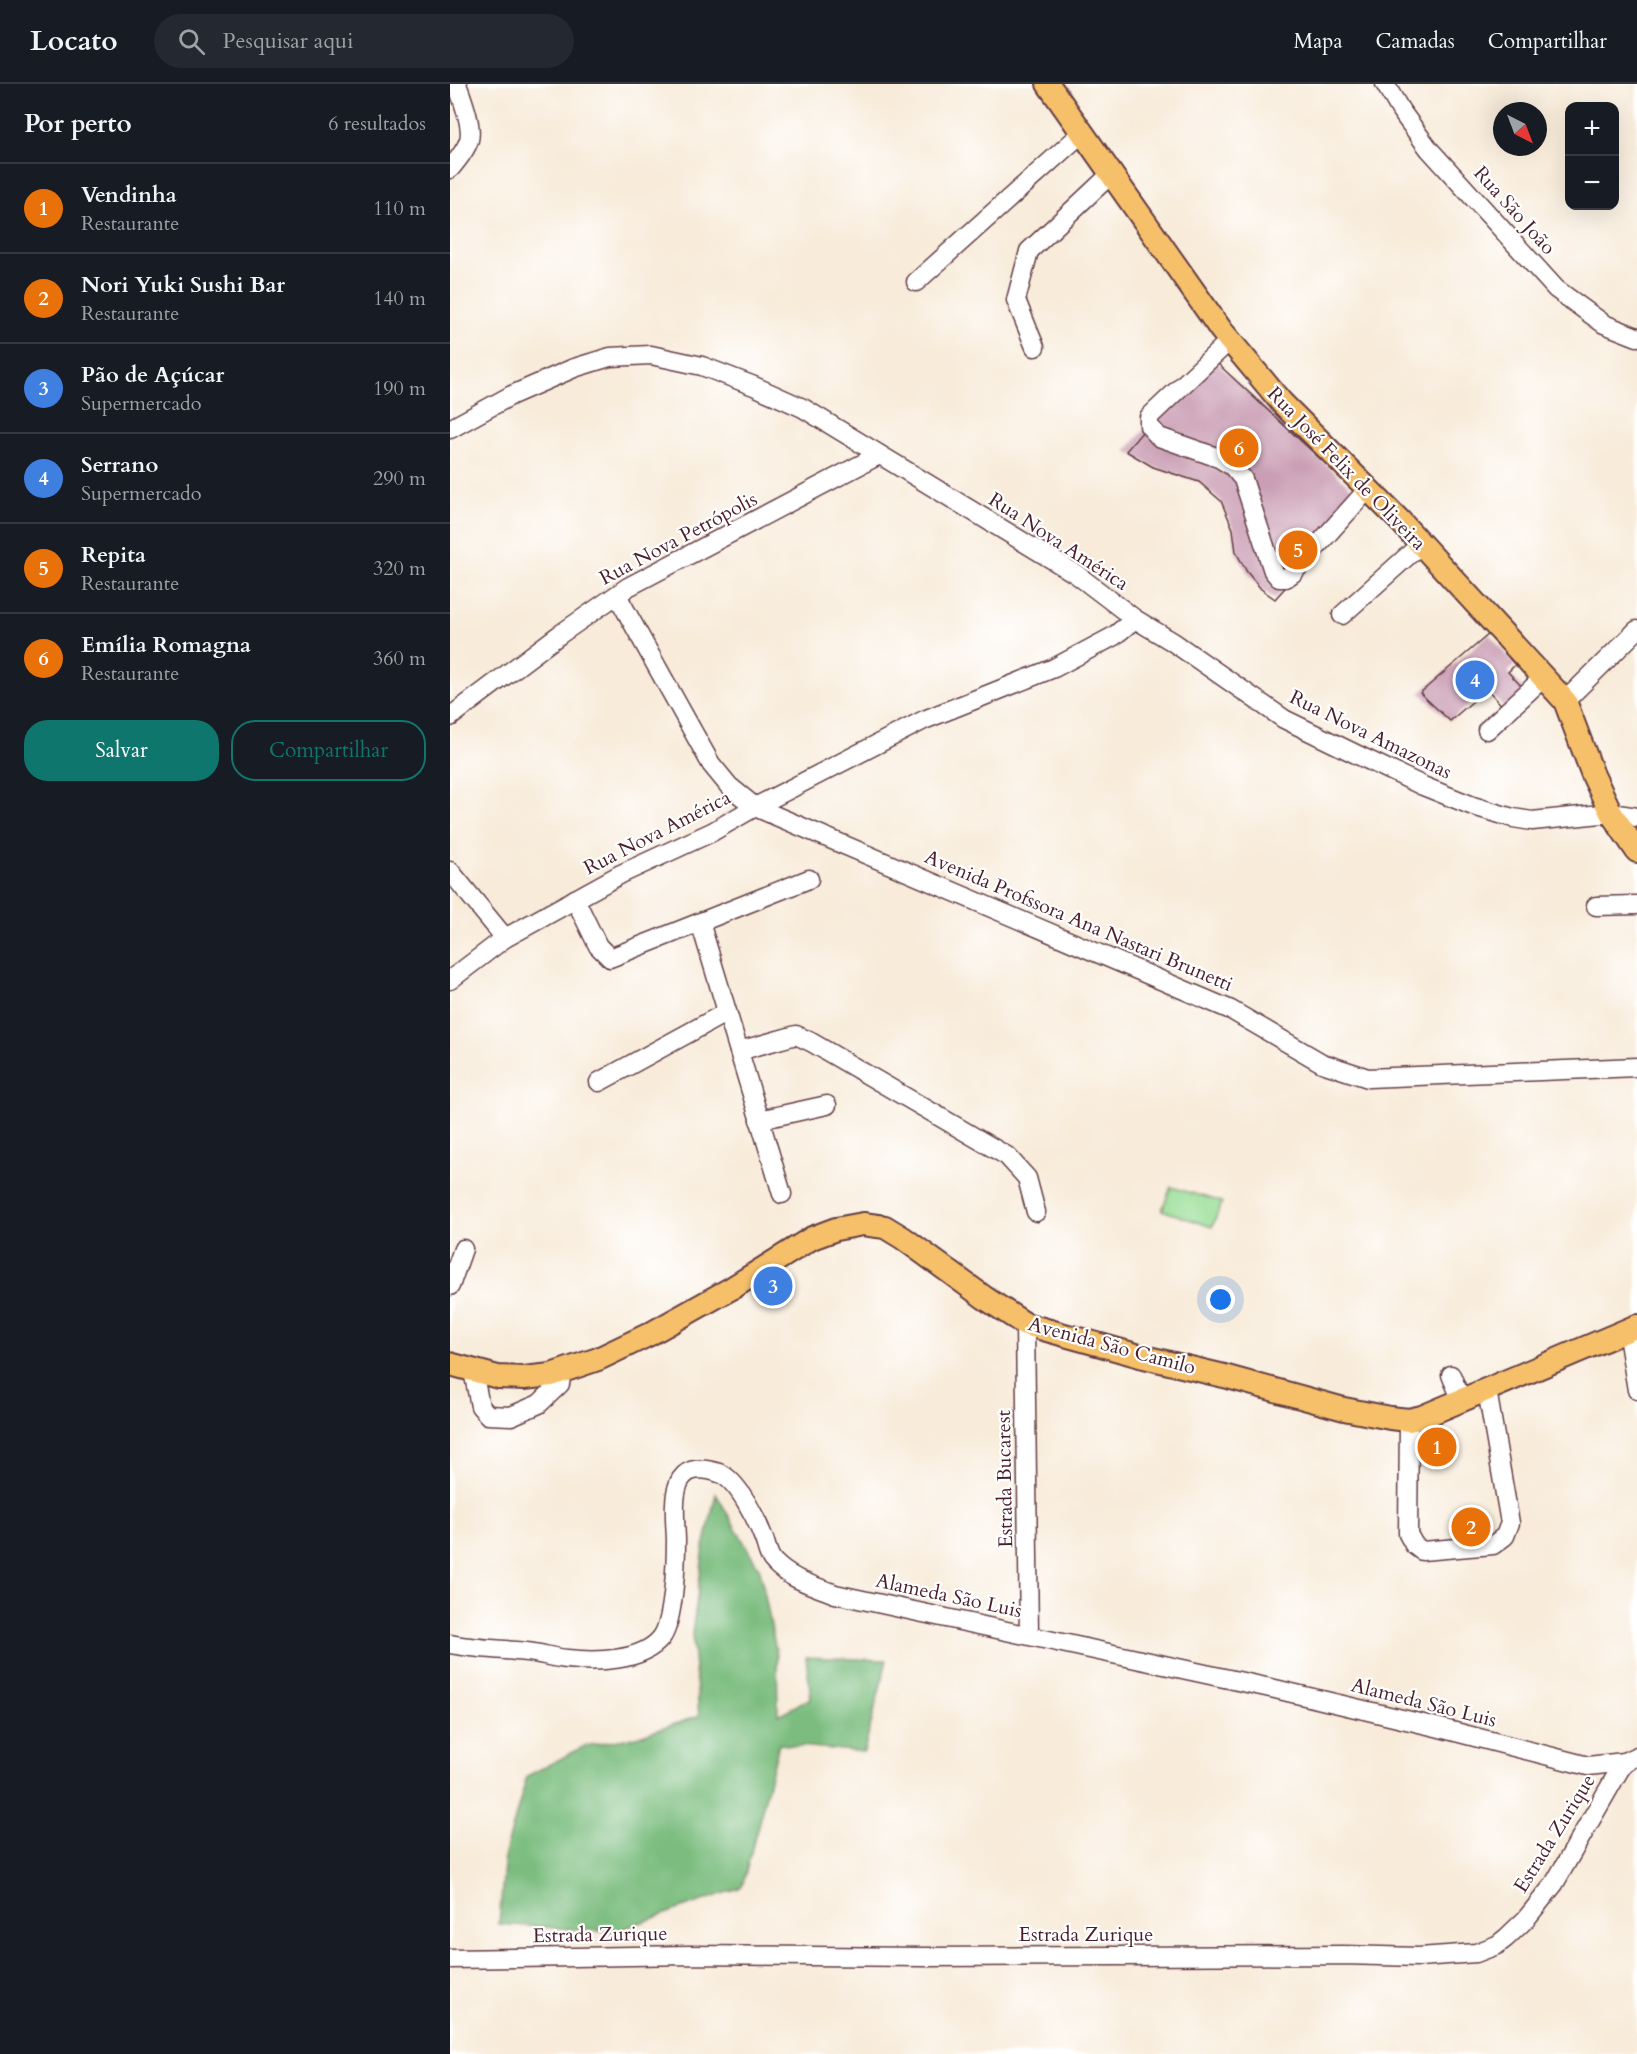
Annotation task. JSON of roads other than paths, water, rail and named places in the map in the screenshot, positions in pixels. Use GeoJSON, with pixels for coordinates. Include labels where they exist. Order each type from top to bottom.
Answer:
{"type":"FeatureCollection","features":[{"type":"Feature","properties":{"kind":"main road","name":"Rua José Felix de Oliveira"},"geometry":{"type":"LineString","coordinates":[[1048,84],[1229,341],[1282,403],[1421,544],[1565,701],[1593,775],[1611,813],[1637,851]]}},
{"type":"Feature","properties":{"kind":"main road","name":"Avenida São Camilo"},"geometry":{"type":"LineString","coordinates":[[450,1364],[498,1377],[524,1378],[551,1375],[598,1359],[650,1334],[732,1288],[812,1238],[836,1229],[863,1224],[885,1227],[903,1238],[976,1292],[1025,1324],[1344,1409],[1390,1418],[1409,1420],[1422,1417],[1632,1328]]}},
{"type":"Feature","properties":{"kind":"street"},"geometry":{"type":"LineString","coordinates":[[450,169],[469,141],[470,131],[457,84]]}},
{"type":"Feature","properties":{"kind":"street","name":"Rua São João"},"geometry":{"type":"LineString","coordinates":[[1385,84],[1401,111],[1429,149],[1556,289],[1604,324],[1637,337]]}},
{"type":"Feature","properties":{"kind":"street"},"geometry":{"type":"LineString","coordinates":[[916,282],[1082,133]]}},
{"type":"Feature","properties":{"kind":"street"},"geometry":{"type":"LineString","coordinates":[[1035,347],[1016,300],[1029,251],[1111,174]]}},
{"type":"Feature","properties":{"kind":"street"},"geometry":{"type":"LineString","coordinates":[[1229,341],[1149,417],[1149,426],[1159,437],[1219,458],[1232,465],[1243,479],[1273,571],[1279,578],[1286,578],[1293,573],[1368,489]]}},
{"type":"Feature","properties":{"kind":"street","name":"Rua Nova América"},"geometry":{"type":"LineString","coordinates":[[450,429],[512,395],[574,368],[610,357],[651,355],[702,366],[803,408],[1076,574],[1135,619],[1114,636],[1054,668],[924,720],[755,807],[712,832],[621,874],[505,938],[450,980]]}},
{"type":"Feature","properties":{"kind":"street","name":"Rua Nova Petrópolis"},"geometry":{"type":"LineString","coordinates":[[450,717],[628,587],[879,455]]}},
{"type":"Feature","properties":{"kind":"street"},"geometry":{"type":"LineString","coordinates":[[1342,615],[1421,544]]}},
{"type":"Feature","properties":{"kind":"street","name":"Avenida Profssora Ana Nastari Brunetti"},"geometry":{"type":"LineString","coordinates":[[617,595],[711,764],[729,786],[755,807],[1231,1010],[1322,1063],[1341,1071],[1368,1078],[1637,1067]]}},
{"type":"Feature","properties":{"kind":"street","name":"Rua Nova Amazonas"},"geometry":{"type":"LineString","coordinates":[[1135,619],[1173,642],[1284,719],[1423,786],[1473,806],[1532,821],[1611,813],[1637,817]]}},
{"type":"Feature","properties":{"kind":"street"},"geometry":{"type":"LineString","coordinates":[[1565,701],[1637,630]]}},
{"type":"Feature","properties":{"kind":"street"},"geometry":{"type":"LineString","coordinates":[[1487,730],[1544,676]]}},
{"type":"Feature","properties":{"kind":"street"},"geometry":{"type":"LineString","coordinates":[[450,871],[505,938]]}},
{"type":"Feature","properties":{"kind":"street"},"geometry":{"type":"LineString","coordinates":[[575,899],[598,946],[610,958],[809,879]]}},
{"type":"Feature","properties":{"kind":"street"},"geometry":{"type":"LineString","coordinates":[[1596,906],[1637,905]]}},
{"type":"Feature","properties":{"kind":"street"},"geometry":{"type":"LineString","coordinates":[[700,922],[782,1194]]}},
{"type":"Feature","properties":{"kind":"street"},"geometry":{"type":"LineString","coordinates":[[599,1082],[727,1012]]}},
{"type":"Feature","properties":{"kind":"street"},"geometry":{"type":"LineString","coordinates":[[739,1051],[796,1035],[811,1042],[1007,1156],[1027,1178],[1036,1212]]}},
{"type":"Feature","properties":{"kind":"street"},"geometry":{"type":"LineString","coordinates":[[759,1120],[827,1105]]}},
{"type":"Feature","properties":{"kind":"street"},"geometry":{"type":"LineString","coordinates":[[450,1286],[463,1250]]}},
{"type":"Feature","properties":{"kind":"street","name":"Estrada Bucarest"},"geometry":{"type":"LineString","coordinates":[[1025,1324],[1029,1635]]}},
{"type":"Feature","properties":{"kind":"street"},"geometry":{"type":"LineString","coordinates":[[1632,1328],[1637,1390]]}},
{"type":"Feature","properties":{"kind":"street"},"geometry":{"type":"LineString","coordinates":[[474,1371],[480,1406],[488,1415],[511,1416],[539,1404],[560,1384],[562,1371]]}},
{"type":"Feature","properties":{"kind":"street"},"geometry":{"type":"LineString","coordinates":[[1451,1375],[1462,1401]]}},
{"type":"Feature","properties":{"kind":"street"},"geometry":{"type":"LineString","coordinates":[[1409,1420],[1408,1534],[1414,1545],[1422,1551],[1493,1545],[1505,1536],[1510,1522],[1487,1390]]}},
{"type":"Feature","properties":{"kind":"street","name":"Alameda São Luis"},"geometry":{"type":"LineString","coordinates":[[450,1644],[598,1661],[629,1657],[656,1644],[666,1630],[672,1602],[676,1542],[674,1502],[683,1476],[696,1469],[720,1474],[730,1479],[749,1508],[764,1538],[770,1558],[781,1568],[797,1578],[835,1594],[1275,1689],[1588,1766],[1630,1759]]}},
{"type":"Feature","properties":{"kind":"street","name":"Estrada Zurique"},"geometry":{"type":"LineString","coordinates":[[450,1959],[689,1955],[1419,1957],[1476,1953],[1497,1945],[1506,1938],[1526,1919],[1554,1884],[1630,1759]]}},
{"type":"Feature","properties":{"kind":"place","name":"Emília Romagna"},"geometry":{"type":"Point","coordinates":[1239,448]}},
{"type":"Feature","properties":{"kind":"place","name":"Repita"},"geometry":{"type":"Point","coordinates":[1298,550]}},
{"type":"Feature","properties":{"kind":"place","name":"Serrano"},"geometry":{"type":"Point","coordinates":[1475,680]}},
{"type":"Feature","properties":{"kind":"place","name":"Pão de Açúcar"},"geometry":{"type":"Point","coordinates":[773,1286]}},
{"type":"Feature","properties":{"kind":"place","name":"Vendinha"},"geometry":{"type":"Point","coordinates":[1437,1447]}},
{"type":"Feature","properties":{"kind":"place","name":"Nori Yuki Sushi Bar"},"geometry":{"type":"Point","coordinates":[1471,1527]}}]}
